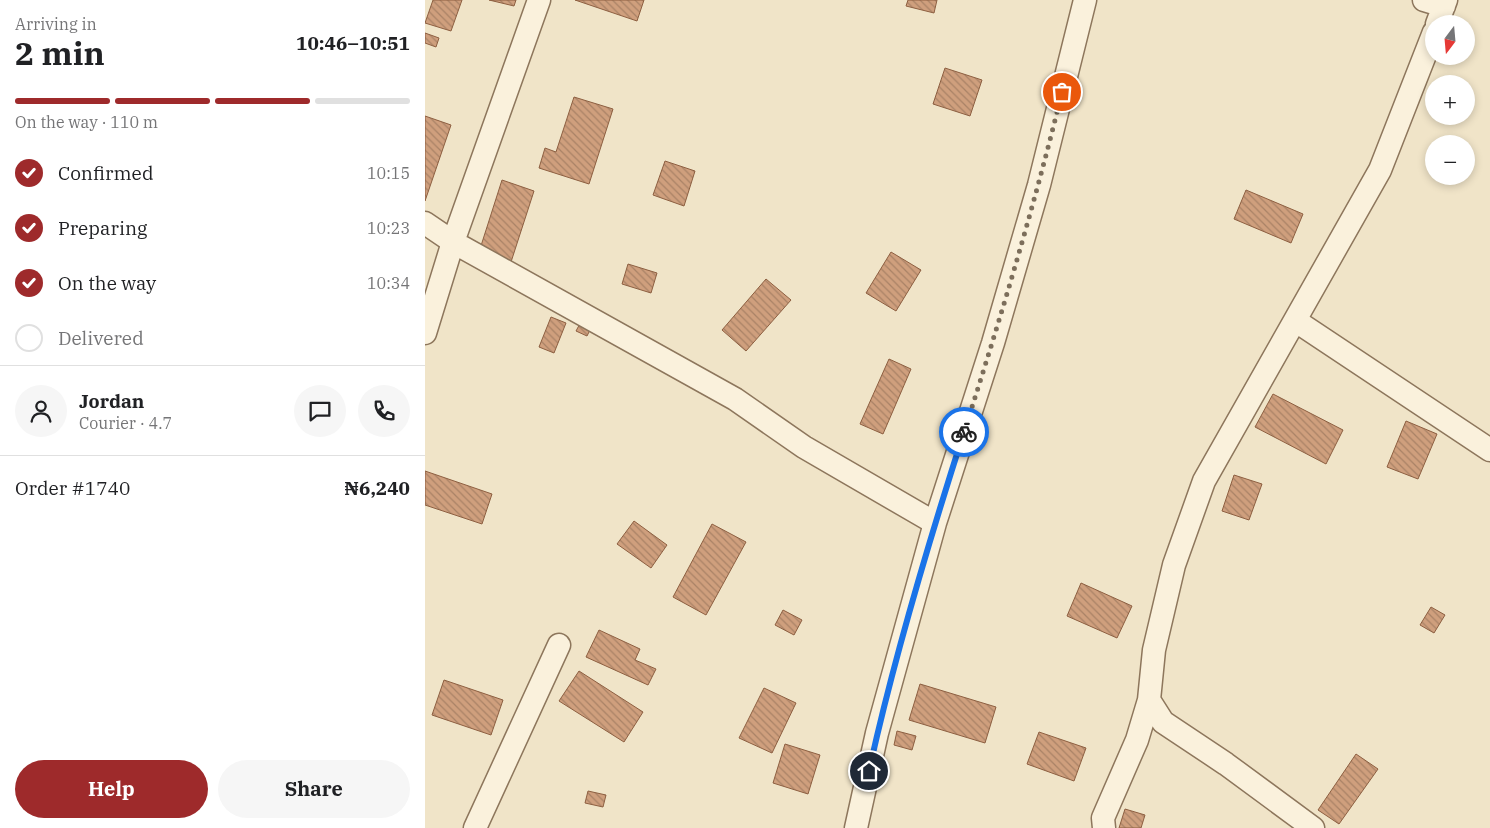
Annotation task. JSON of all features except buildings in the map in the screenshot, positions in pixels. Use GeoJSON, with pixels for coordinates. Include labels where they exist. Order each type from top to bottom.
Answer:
{"type":"FeatureCollection","features":[{"type":"Feature","properties":{"kind":"street"},"geometry":{"type":"LineString","coordinates":[[425,334],[453,242],[539,0]]}},
{"type":"Feature","properties":{"kind":"street"},"geometry":{"type":"LineString","coordinates":[[856,828],[877,733],[935,523],[993,344],[1039,185],[1085,0]]}},
{"type":"Feature","properties":{"kind":"street"},"geometry":{"type":"LineString","coordinates":[[1104,828],[1103,818],[1137,740],[1149,700],[1154,650],[1174,565],[1204,481],[1381,170],[1425,55]]}},
{"type":"Feature","properties":{"kind":"street"},"geometry":{"type":"LineString","coordinates":[[425,223],[453,242],[735,399],[804,447],[935,523]]}},
{"type":"Feature","properties":{"kind":"street"},"geometry":{"type":"LineString","coordinates":[[1296,322],[1490,450]]}},
{"type":"Feature","properties":{"kind":"street"},"geometry":{"type":"LineString","coordinates":[[475,828],[559,645]]}},
{"type":"Feature","properties":{"kind":"street"},"geometry":{"type":"LineString","coordinates":[[1149,700],[1163,722],[1227,764],[1313,828]]}},
{"type":"Feature","properties":{"kind":"way so far"},"geometry":{"type":"LineString","coordinates":[[964,432],[993,344],[1039,185],[1062,92]]}},
{"type":"Feature","properties":{"kind":"route"},"geometry":{"type":"LineString","coordinates":[[869,771],[877,733],[935,523],[964,432]]}}]}
